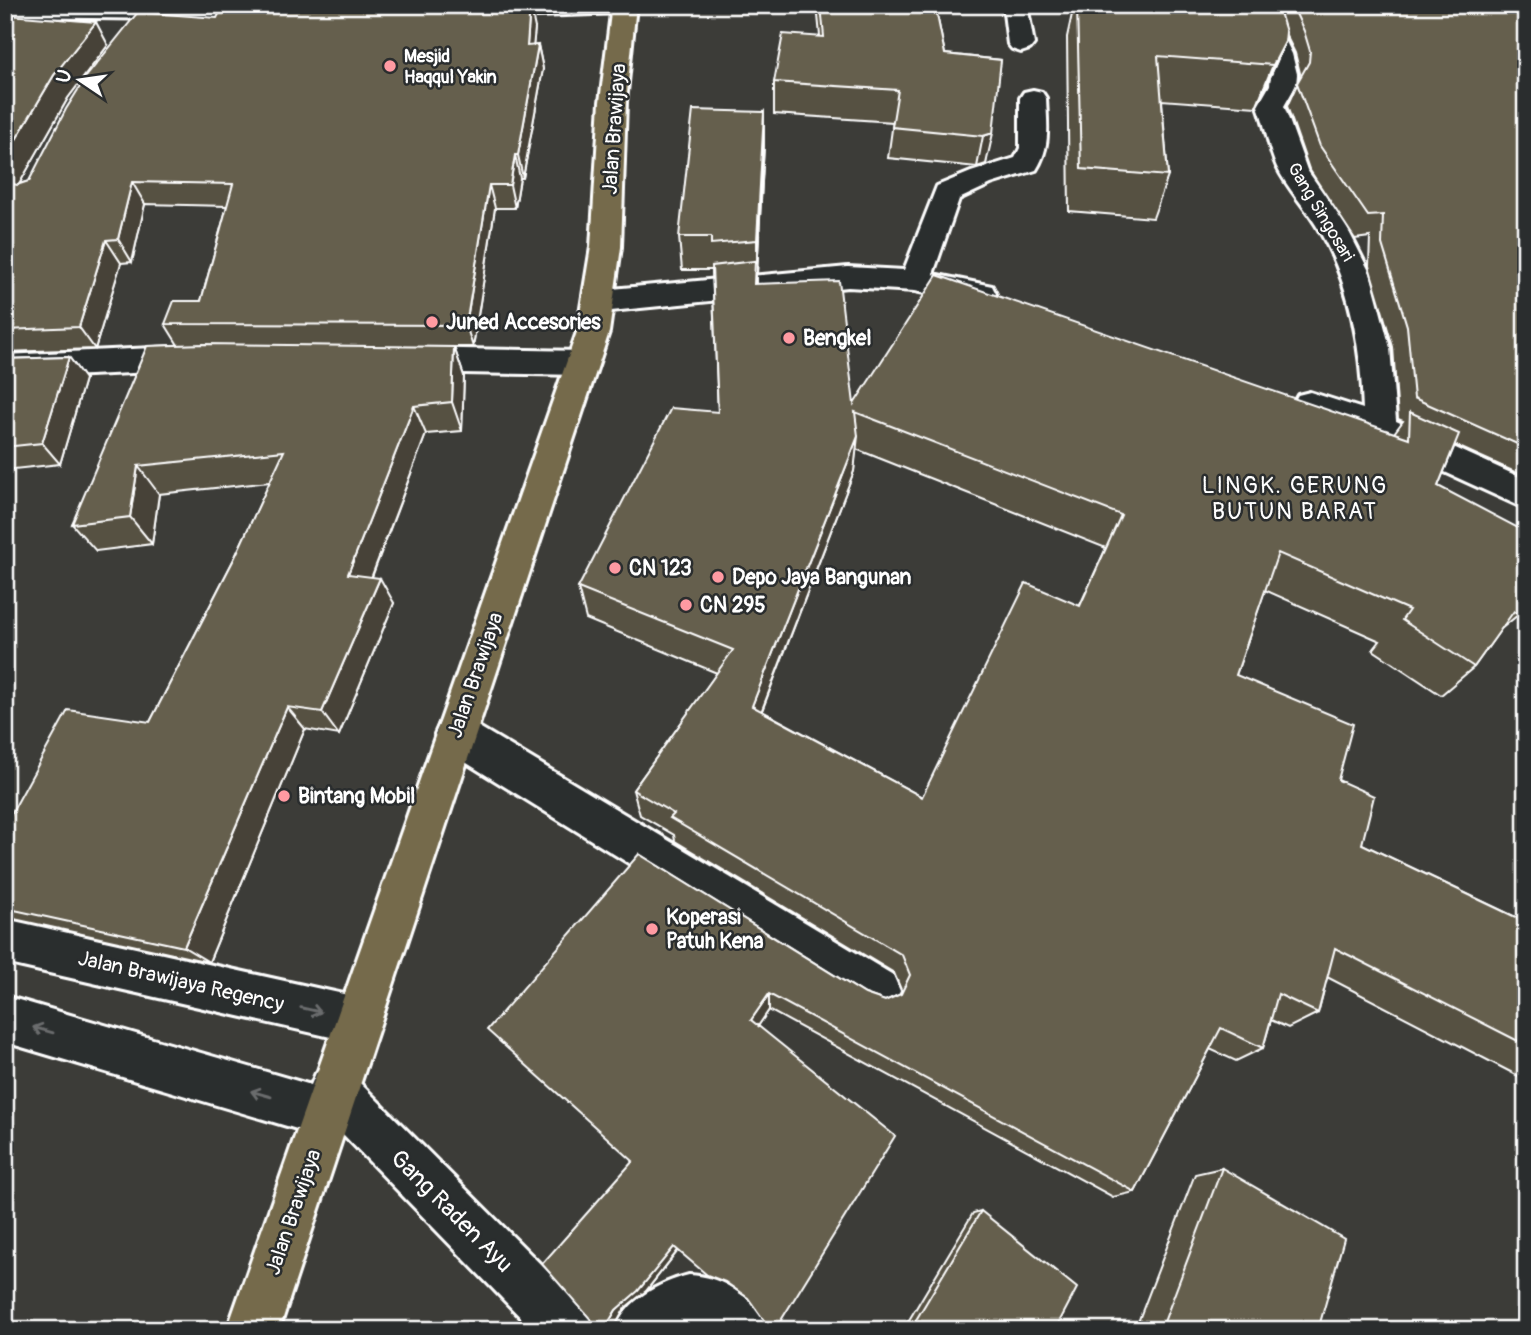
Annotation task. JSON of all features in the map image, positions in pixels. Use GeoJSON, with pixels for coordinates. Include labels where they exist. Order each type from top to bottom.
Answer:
{"type":"FeatureCollection","features":[{"type":"Feature","properties":{"kind":"main road","name":"Jalan Brawijaya"},"geometry":{"type":"LineString","coordinates":[[253,1330],[601,301],[608,232],[614,100],[624,6]]}},
{"type":"Feature","properties":{"kind":"street"},"geometry":{"type":"LineString","coordinates":[[1015,5],[1021,44]]}},
{"type":"Feature","properties":{"kind":"street","name":"Gang Singosari"},"geometry":{"type":"LineString","coordinates":[[1256,5],[1284,68],[1283,86],[1272,100],[1271,106],[1289,161],[1330,224],[1356,271],[1368,310],[1378,368],[1380,428]]}},
{"type":"Feature","properties":{"kind":"street"},"geometry":{"type":"LineString","coordinates":[[453,11],[624,6]]}},
{"type":"Feature","properties":{"kind":"street"},"geometry":{"type":"LineString","coordinates":[[5,10],[296,13]]}},
{"type":"Feature","properties":{"kind":"street"},"geometry":{"type":"LineString","coordinates":[[132,36],[151,13]]}},
{"type":"Feature","properties":{"kind":"street"},"geometry":{"type":"LineString","coordinates":[[915,281],[947,193],[981,178],[1026,164],[1034,148],[1033,99]]}},
{"type":"Feature","properties":{"kind":"street"},"geometry":{"type":"LineString","coordinates":[[601,301],[814,279],[870,277],[959,289],[1014,305]]}},
{"type":"Feature","properties":{"kind":"street"},"geometry":{"type":"LineString","coordinates":[[5,367],[225,358]]}},
{"type":"Feature","properties":{"kind":"street"},"geometry":{"type":"LineString","coordinates":[[377,360],[582,363]]}},
{"type":"Feature","properties":{"kind":"street"},"geometry":{"type":"LineString","coordinates":[[1288,397],[1380,428],[1526,495]]}},
{"type":"Feature","properties":{"kind":"street"},"geometry":{"type":"LineString","coordinates":[[455,734],[877,991]]}},
{"type":"Feature","properties":{"kind":"street","name":"Jalan Brawijaya Regency"},"geometry":{"type":"LineString","coordinates":[[5,941],[357,1020]]}},
{"type":"Feature","properties":{"kind":"street"},"geometry":{"type":"LineString","coordinates":[[5,1019],[330,1102]]}},
{"type":"Feature","properties":{"kind":"street","name":"Gang Raden Ayu"},"geometry":{"type":"LineString","coordinates":[[330,1102],[573,1330]]}},
{"type":"Feature","properties":{"kind":"street"},"geometry":{"type":"LineString","coordinates":[[641,1330],[676,1305],[701,1300],[723,1311],[744,1330]]}},
{"type":"Feature","properties":{"kind":"building"},"geometry":{"type":"Polygon","coordinates":[[[530,5],[527,46],[538,45],[510,185],[489,185],[466,325],[165,324],[174,301],[201,301],[233,184],[132,182],[118,239],[106,240],[79,327],[5,330],[5,182],[17,185],[29,181],[66,109],[86,77],[138,12],[217,18],[220,12],[261,13],[263,9],[530,5]]]}},
{"type":"Feature","properties":{"kind":"building"},"geometry":{"type":"Polygon","coordinates":[[[821,5],[935,5],[945,54],[1001,60],[993,133],[983,136],[892,127],[898,90],[774,82],[783,34],[824,37],[821,5]]]}},
{"type":"Feature","properties":{"kind":"building"},"geometry":{"type":"Polygon","coordinates":[[[1077,5],[1230,5],[1279,9],[1286,32],[1285,42],[1273,65],[1158,56],[1168,176],[1081,169],[1077,5]]]}},
{"type":"Feature","properties":{"kind":"building"},"geometry":{"type":"Polygon","coordinates":[[[1292,5],[1526,5],[1526,448],[1414,398],[1407,326],[1382,244],[1383,215],[1368,216],[1320,146],[1297,83],[1309,62],[1310,51],[1292,5]]]}},
{"type":"Feature","properties":{"kind":"building"},"geometry":{"type":"Polygon","coordinates":[[[9,15],[96,22],[54,75],[5,158],[5,19],[9,15]]]}},
{"type":"Feature","properties":{"kind":"building"},"geometry":{"type":"Polygon","coordinates":[[[693,110],[764,112],[757,240],[711,244],[711,237],[679,237],[693,110]]]}},
{"type":"Feature","properties":{"kind":"building"},"geometry":{"type":"Polygon","coordinates":[[[755,261],[754,284],[839,281],[854,404],[937,275],[1409,438],[1410,412],[1459,434],[1438,486],[1526,532],[1526,602],[1519,614],[1514,611],[1474,667],[1402,620],[1409,610],[1278,553],[1236,675],[1353,724],[1338,780],[1374,796],[1362,844],[1526,922],[1526,1045],[1335,948],[1318,1013],[1278,994],[1263,1048],[1221,1028],[1135,1192],[769,994],[751,1020],[895,1136],[775,1330],[771,1330],[748,1298],[725,1282],[707,1275],[674,1247],[638,1291],[616,1310],[604,1330],[600,1330],[542,1264],[633,1161],[487,1030],[639,854],[865,994],[885,1001],[901,994],[910,975],[902,955],[670,818],[674,814],[633,790],[733,650],[578,588],[671,408],[718,412],[712,266],[755,261]],[[855,412],[858,436],[752,706],[922,797],[1026,583],[1080,606],[1121,515],[855,412]]]}},
{"type":"Feature","properties":{"kind":"building"},"geometry":{"type":"Polygon","coordinates":[[[203,344],[454,347],[452,402],[414,406],[348,574],[380,578],[322,712],[287,707],[184,947],[5,908],[5,825],[68,710],[150,722],[235,557],[284,451],[138,466],[130,517],[72,524],[147,346],[203,344]]]}},
{"type":"Feature","properties":{"kind":"building"},"geometry":{"type":"Polygon","coordinates":[[[69,357],[42,443],[5,447],[5,359],[69,357]]]}},
{"type":"Feature","properties":{"kind":"building"},"geometry":{"type":"Polygon","coordinates":[[[1222,1168],[1344,1239],[1318,1330],[1161,1330],[1222,1168]]]}},
{"type":"Feature","properties":{"kind":"building"},"geometry":{"type":"Polygon","coordinates":[[[981,1211],[1077,1288],[1055,1330],[910,1330],[981,1211]]]}},
{"type":"Feature","properties":{"kind":"place","name":"Mesjid Haqqul Yakin"},"geometry":{"type":"Point","coordinates":[390,66]}},
{"type":"Feature","properties":{"kind":"place","name":"Juned Accesories"},"geometry":{"type":"Point","coordinates":[432,322]}},
{"type":"Feature","properties":{"kind":"place","name":"Bengkel"},"geometry":{"type":"Point","coordinates":[789,338]}},
{"type":"Feature","properties":{"kind":"place","name":"CN 123"},"geometry":{"type":"Point","coordinates":[615,568]}},
{"type":"Feature","properties":{"kind":"place","name":"Depo Jaya Bangunan"},"geometry":{"type":"Point","coordinates":[718,577]}},
{"type":"Feature","properties":{"kind":"place","name":"CN 295"},"geometry":{"type":"Point","coordinates":[686,605]}},
{"type":"Feature","properties":{"kind":"place","name":"Bintang Mobil"},"geometry":{"type":"Point","coordinates":[284,796]}},
{"type":"Feature","properties":{"kind":"place","name":"Koperasi Patuh Kena"},"geometry":{"type":"Point","coordinates":[652,929]}},
{"type":"Feature","properties":{"kind":"district","name":"LINGK. GERUNG BUTUN BARAT"},"geometry":{"type":"Point","coordinates":[1295,498]}}]}
